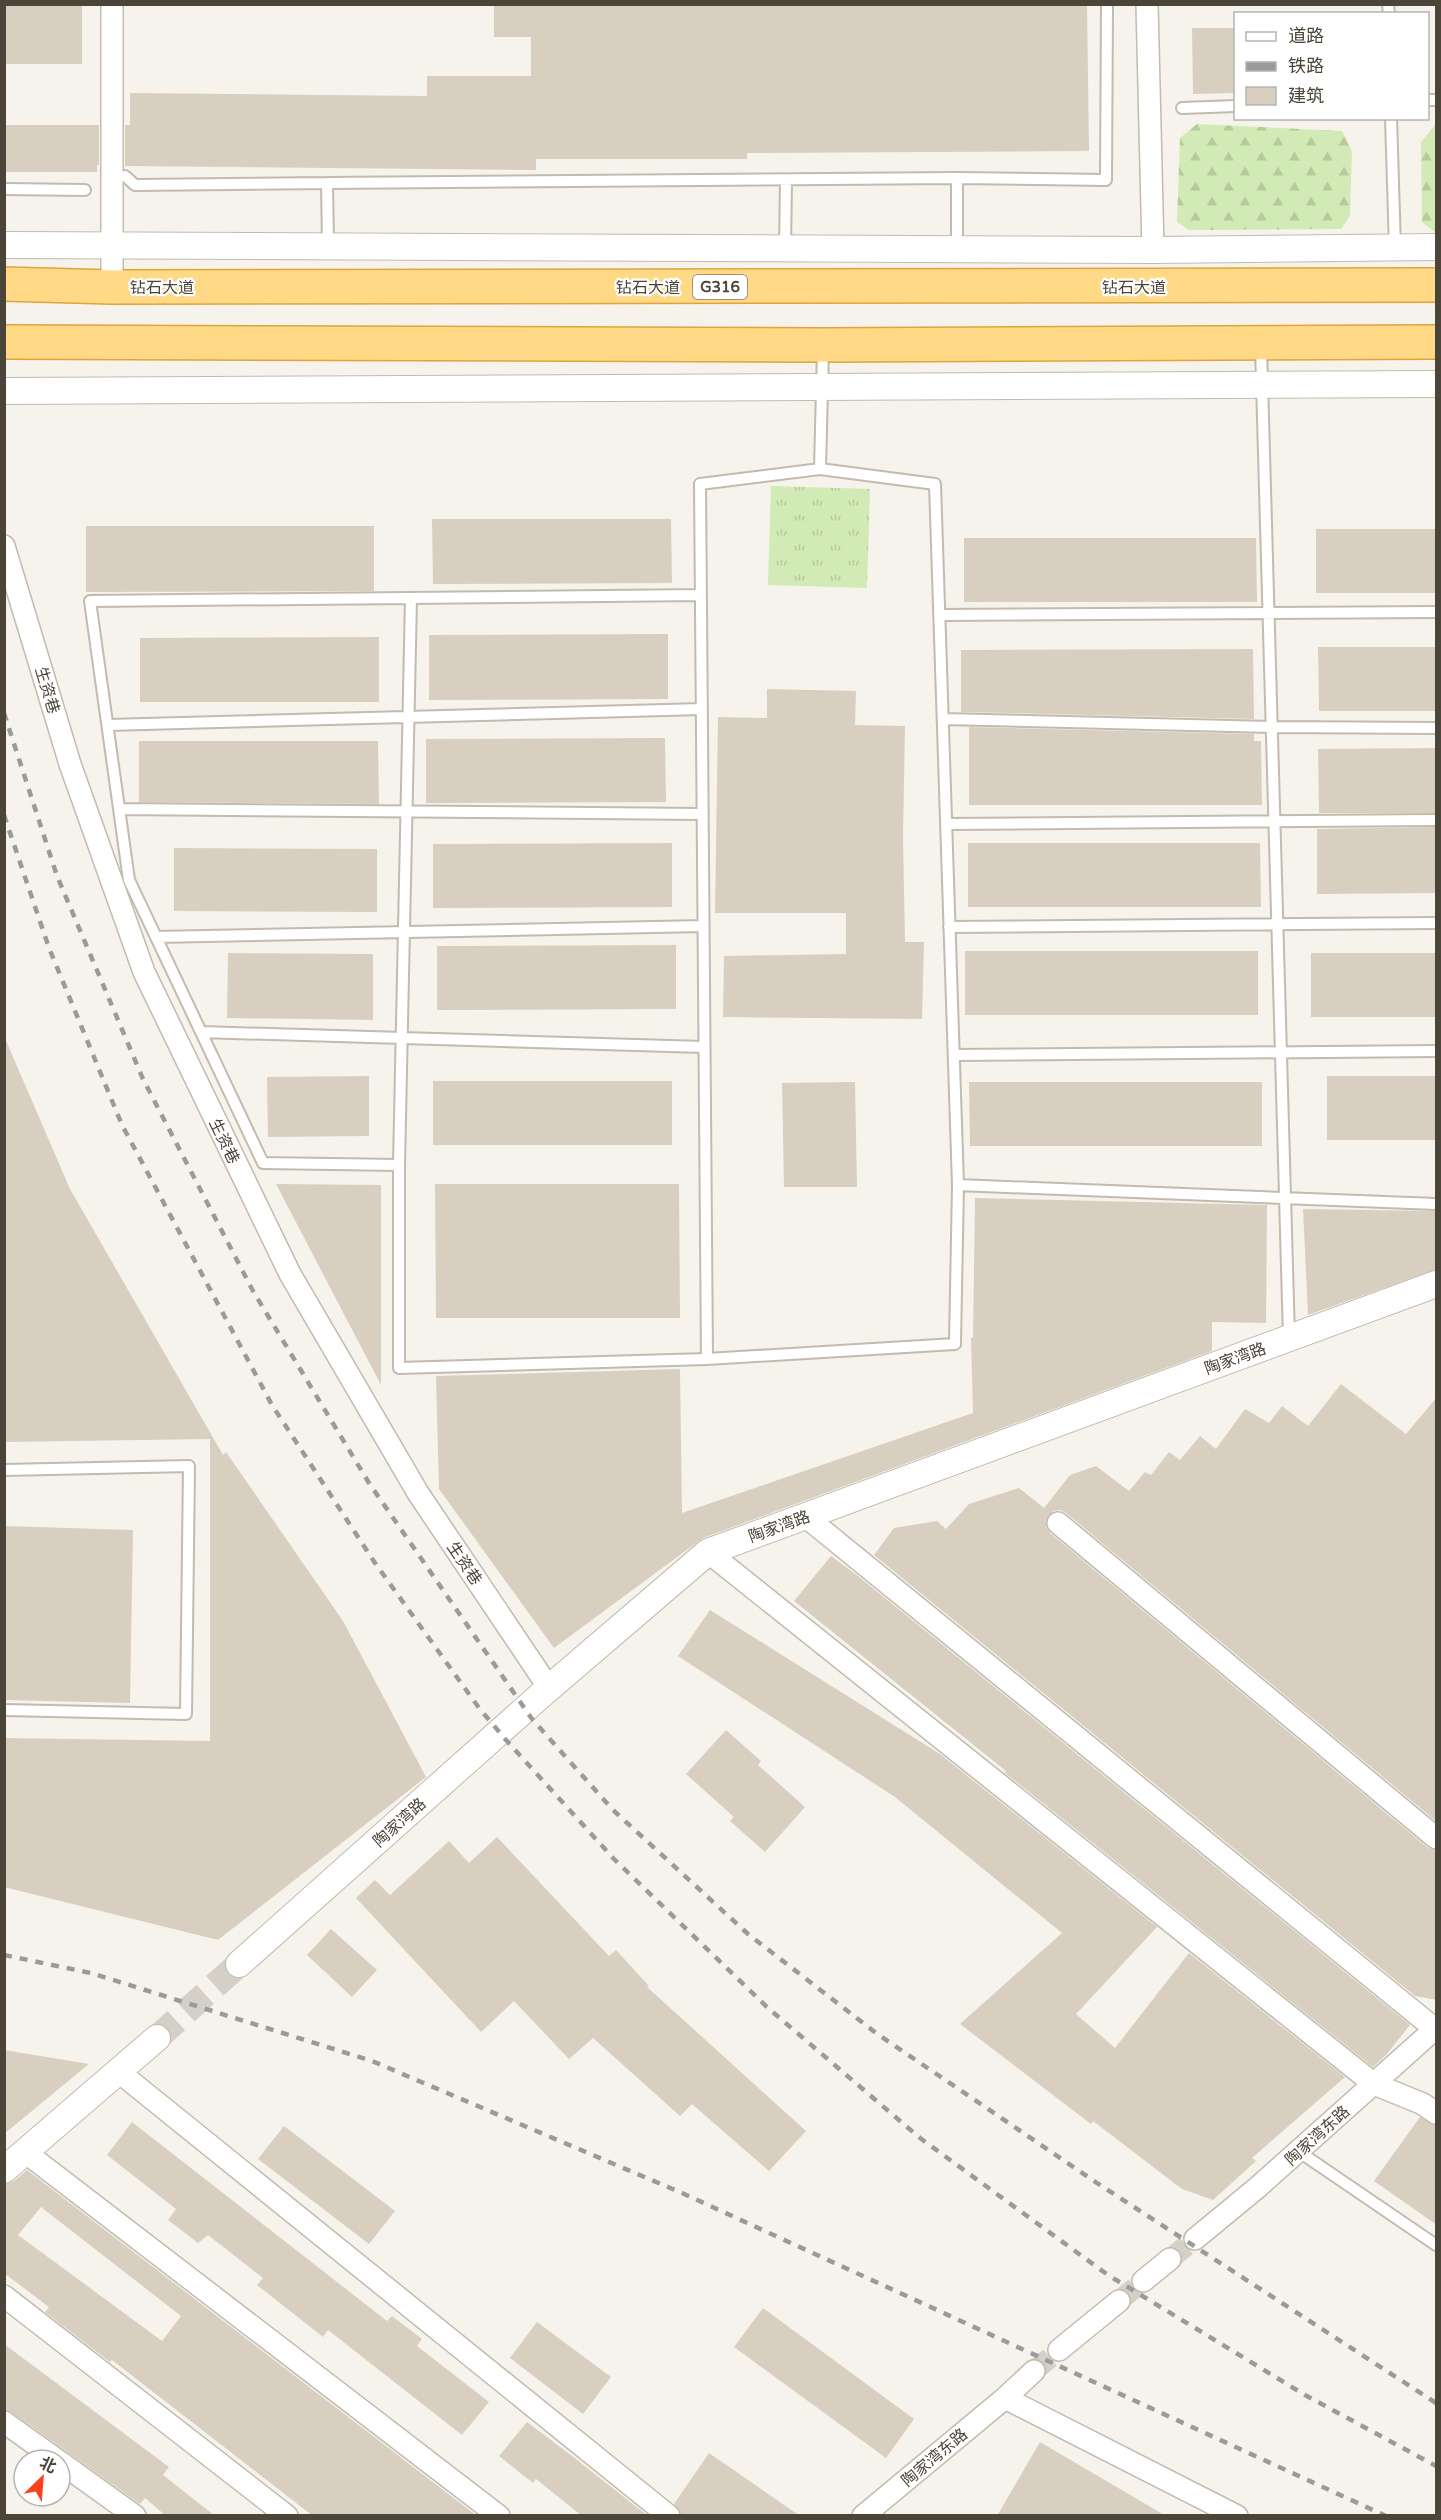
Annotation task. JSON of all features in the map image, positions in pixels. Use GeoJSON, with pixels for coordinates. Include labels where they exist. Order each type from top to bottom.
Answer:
{"type":"FeatureCollection","features":[{"type":"Feature","properties":{"kind":"highway","name":"钻石大道"},"geometry":{"type":"LineString","coordinates":[[4,284],[825,287],[1437,285]]}},
{"type":"Feature","properties":{"kind":"highway"},"geometry":{"type":"LineString","coordinates":[[4,342],[823,345],[1432,343]]}},
{"type":"Feature","properties":{"kind":"street"},"geometry":{"type":"LineString","coordinates":[[112,4],[112,286]]}},
{"type":"Feature","properties":{"kind":"street"},"geometry":{"type":"LineString","coordinates":[[1147,4],[1153,250]]}},
{"type":"Feature","properties":{"kind":"street"},"geometry":{"type":"LineString","coordinates":[[4,245],[1153,250],[1437,248]]}},
{"type":"Feature","properties":{"kind":"street"},"geometry":{"type":"LineString","coordinates":[[825,287],[826,248]]}},
{"type":"Feature","properties":{"kind":"street"},"geometry":{"type":"LineString","coordinates":[[1226,287],[1227,249]]}},
{"type":"Feature","properties":{"kind":"street"},"geometry":{"type":"LineString","coordinates":[[4,390],[1433,384],[1432,343]]}},
{"type":"Feature","properties":{"kind":"street","name":"生资巷"},"geometry":{"type":"LineString","coordinates":[[4,546],[70,764],[144,972],[290,1274],[418,1493],[549,1688]]}},
{"type":"Feature","properties":{"kind":"street","name":"陶家湾路"},"geometry":{"type":"LineString","coordinates":[[239,1964],[549,1688],[708,1552],[1437,1284]]}},
{"type":"Feature","properties":{"kind":"street"},"geometry":{"type":"LineString","coordinates":[[805,1516],[1436,2028]]}},
{"type":"Feature","properties":{"kind":"street"},"geometry":{"type":"LineString","coordinates":[[1058,1523],[1437,1838]]}},
{"type":"Feature","properties":{"kind":"street"},"geometry":{"type":"LineString","coordinates":[[708,1552],[1374,2084],[1423,2104],[1437,2113]]}},
{"type":"Feature","properties":{"kind":"street","name":"陶家湾东路"},"geometry":{"type":"LineString","coordinates":[[1195,2239],[1436,2028]]}},
{"type":"Feature","properties":{"kind":"street"},"geometry":{"type":"LineString","coordinates":[[4,2170],[157,2038]]}},
{"type":"Feature","properties":{"kind":"street"},"geometry":{"type":"LineString","coordinates":[[119,2072],[669,2516]]}},
{"type":"Feature","properties":{"kind":"street"},"geometry":{"type":"LineString","coordinates":[[26,2152],[499,2516]]}},
{"type":"Feature","properties":{"kind":"street"},"geometry":{"type":"LineString","coordinates":[[1143,2281],[1170,2259]]}},
{"type":"Feature","properties":{"kind":"street"},"geometry":{"type":"LineString","coordinates":[[4,2296],[287,2516]]}},
{"type":"Feature","properties":{"kind":"street"},"geometry":{"type":"LineString","coordinates":[[1059,2350],[1119,2301]]}},
{"type":"Feature","properties":{"kind":"street","name":"陶家湾东路"},"geometry":{"type":"LineString","coordinates":[[862,2516],[1005,2398],[1034,2371]]}},
{"type":"Feature","properties":{"kind":"street"},"geometry":{"type":"LineString","coordinates":[[1005,2398],[1237,2516]]}},
{"type":"Feature","properties":{"kind":"street"},"geometry":{"type":"LineString","coordinates":[[4,2422],[41,2448]]}},
{"type":"Feature","properties":{"kind":"street"},"geometry":{"type":"LineString","coordinates":[[72,2470],[135,2516]]}},
{"type":"Feature","properties":{"kind":"lane"},"geometry":{"type":"LineString","coordinates":[[125,176],[135,185],[957,178],[1106,180],[1107,4]]}},
{"type":"Feature","properties":{"kind":"lane"},"geometry":{"type":"LineString","coordinates":[[1182,108],[1234,106]]}},
{"type":"Feature","properties":{"kind":"lane"},"geometry":{"type":"LineString","coordinates":[[1391,120],[1395,248]]}},
{"type":"Feature","properties":{"kind":"lane"},"geometry":{"type":"LineString","coordinates":[[957,178],[957,249]]}},
{"type":"Feature","properties":{"kind":"lane"},"geometry":{"type":"LineString","coordinates":[[785,248],[786,180]]}},
{"type":"Feature","properties":{"kind":"lane"},"geometry":{"type":"LineString","coordinates":[[327,183],[328,246]]}},
{"type":"Feature","properties":{"kind":"lane"},"geometry":{"type":"LineString","coordinates":[[4,189],[85,190]]}},
{"type":"Feature","properties":{"kind":"lane"},"geometry":{"type":"LineString","coordinates":[[1261,344],[1274,727],[1289,1338]]}},
{"type":"Feature","properties":{"kind":"lane"},"geometry":{"type":"LineString","coordinates":[[820,469],[823,345]]}},
{"type":"Feature","properties":{"kind":"lane"},"geometry":{"type":"LineString","coordinates":[[411,598],[399,1165],[399,1368],[706,1359],[956,1344],[958,1185],[935,484],[820,469],[700,484],[706,1359]]}},
{"type":"Feature","properties":{"kind":"lane"},"geometry":{"type":"LineString","coordinates":[[399,1165],[263,1163],[129,880],[90,601],[701,595]]}},
{"type":"Feature","properties":{"kind":"lane"},"geometry":{"type":"LineString","coordinates":[[940,615],[1437,612]]}},
{"type":"Feature","properties":{"kind":"lane"},"geometry":{"type":"LineString","coordinates":[[108,725],[702,709]]}},
{"type":"Feature","properties":{"kind":"lane"},"geometry":{"type":"LineString","coordinates":[[943,719],[1274,727],[1437,728]]}},
{"type":"Feature","properties":{"kind":"lane"},"geometry":{"type":"LineString","coordinates":[[119,809],[702,814]]}},
{"type":"Feature","properties":{"kind":"lane"},"geometry":{"type":"LineString","coordinates":[[946,824],[1437,820]]}},
{"type":"Feature","properties":{"kind":"lane"},"geometry":{"type":"LineString","coordinates":[[949,927],[1437,923]]}},
{"type":"Feature","properties":{"kind":"lane"},"geometry":{"type":"LineString","coordinates":[[156,937],[703,926]]}},
{"type":"Feature","properties":{"kind":"lane"},"geometry":{"type":"LineString","coordinates":[[201,1032],[704,1047]]}},
{"type":"Feature","properties":{"kind":"lane"},"geometry":{"type":"LineString","coordinates":[[954,1055],[1437,1051]]}},
{"type":"Feature","properties":{"kind":"lane"},"geometry":{"type":"LineString","coordinates":[[958,1185],[1437,1204]]}},
{"type":"Feature","properties":{"kind":"lane"},"geometry":{"type":"LineString","coordinates":[[4,1470],[189,1466],[186,1714],[4,1710]]}},
{"type":"Feature","properties":{"kind":"lane"},"geometry":{"type":"LineString","coordinates":[[1298,2151],[1437,2246]]}},
{"type":"Feature","properties":{"kind":"green space"},"geometry":{"type":"Polygon","coordinates":[[[1197,124],[1342,131],[1352,151],[1350,216],[1341,229],[1189,230],[1177,222],[1180,138],[1197,124]]]}},
{"type":"Feature","properties":{"kind":"green space"},"geometry":{"type":"Polygon","coordinates":[[[1436,124],[1436,233],[1422,222],[1421,142],[1436,124]]]}},
{"type":"Feature","properties":{"kind":"green space"},"geometry":{"type":"Polygon","coordinates":[[[771,486],[870,489],[867,588],[768,585],[771,486]]]}},
{"type":"Feature","properties":{"kind":"building"},"geometry":{"type":"Polygon","coordinates":[[[4,4],[82,4],[82,64],[4,64],[4,4]]]}},
{"type":"Feature","properties":{"kind":"building"},"geometry":{"type":"Polygon","coordinates":[[[494,4],[1087,4],[1089,151],[747,153],[747,159],[536,159],[536,170],[125,166],[125,125],[130,125],[130,93],[427,96],[427,76],[531,76],[531,37],[494,37],[494,4]]]}},
{"type":"Feature","properties":{"kind":"building"},"geometry":{"type":"Polygon","coordinates":[[[1192,28],[1234,28],[1234,93],[1193,94],[1192,28]]]}},
{"type":"Feature","properties":{"kind":"building"},"geometry":{"type":"Polygon","coordinates":[[[4,125],[99,125],[97,172],[4,172],[4,125]]]}},
{"type":"Feature","properties":{"kind":"building"},"geometry":{"type":"Polygon","coordinates":[[[432,519],[671,519],[672,583],[433,584],[432,519]]]}},
{"type":"Feature","properties":{"kind":"building"},"geometry":{"type":"Polygon","coordinates":[[[86,526],[374,526],[374,591],[86,592],[86,526]]]}},
{"type":"Feature","properties":{"kind":"building"},"geometry":{"type":"Polygon","coordinates":[[[1316,529],[1437,529],[1437,593],[1316,593],[1316,529]]]}},
{"type":"Feature","properties":{"kind":"building"},"geometry":{"type":"Polygon","coordinates":[[[964,538],[1256,538],[1257,602],[964,602],[964,538]]]}},
{"type":"Feature","properties":{"kind":"building"},"geometry":{"type":"Polygon","coordinates":[[[668,634],[668,699],[429,700],[429,635],[668,634]]]}},
{"type":"Feature","properties":{"kind":"building"},"geometry":{"type":"Polygon","coordinates":[[[379,637],[379,702],[140,702],[140,638],[379,637]]]}},
{"type":"Feature","properties":{"kind":"building"},"geometry":{"type":"Polygon","coordinates":[[[1318,647],[1437,647],[1437,711],[1319,711],[1318,647]]]}},
{"type":"Feature","properties":{"kind":"building"},"geometry":{"type":"Polygon","coordinates":[[[1253,649],[1254,719],[961,712],[961,650],[1253,649]]]}},
{"type":"Feature","properties":{"kind":"building"},"geometry":{"type":"Polygon","coordinates":[[[767,689],[856,691],[855,725],[905,726],[903,837],[905,942],[924,942],[922,1019],[723,1017],[724,956],[846,954],[846,913],[715,913],[718,717],[767,718],[767,689]]]}},
{"type":"Feature","properties":{"kind":"building"},"geometry":{"type":"Polygon","coordinates":[[[969,727],[1254,734],[1254,741],[1261,741],[1262,805],[969,805],[969,727]]]}},
{"type":"Feature","properties":{"kind":"building"},"geometry":{"type":"Polygon","coordinates":[[[665,738],[666,802],[426,803],[426,739],[665,738]]]}},
{"type":"Feature","properties":{"kind":"building"},"geometry":{"type":"Polygon","coordinates":[[[139,741],[378,741],[379,804],[139,802],[139,741]]]}},
{"type":"Feature","properties":{"kind":"building"},"geometry":{"type":"Polygon","coordinates":[[[1437,748],[1437,813],[1319,813],[1318,749],[1437,748]]]}},
{"type":"Feature","properties":{"kind":"building"},"geometry":{"type":"Polygon","coordinates":[[[1437,827],[1437,893],[1317,894],[1317,829],[1437,827]]]}},
{"type":"Feature","properties":{"kind":"building"},"geometry":{"type":"Polygon","coordinates":[[[672,843],[672,907],[433,908],[433,844],[672,843]]]}},
{"type":"Feature","properties":{"kind":"building"},"geometry":{"type":"Polygon","coordinates":[[[968,843],[1260,843],[1261,907],[968,907],[968,843]]]}},
{"type":"Feature","properties":{"kind":"building"},"geometry":{"type":"Polygon","coordinates":[[[174,848],[377,849],[377,912],[174,911],[174,848]]]}},
{"type":"Feature","properties":{"kind":"building"},"geometry":{"type":"Polygon","coordinates":[[[676,945],[676,1009],[437,1010],[437,946],[676,945]]]}},
{"type":"Feature","properties":{"kind":"building"},"geometry":{"type":"Polygon","coordinates":[[[965,951],[1258,951],[1258,1015],[965,1015],[965,951]]]}},
{"type":"Feature","properties":{"kind":"building"},"geometry":{"type":"Polygon","coordinates":[[[228,953],[373,954],[373,1020],[227,1018],[228,953]]]}},
{"type":"Feature","properties":{"kind":"building"},"geometry":{"type":"Polygon","coordinates":[[[1311,953],[1437,953],[1437,1017],[1311,1017],[1311,953]]]}},
{"type":"Feature","properties":{"kind":"building"},"geometry":{"type":"Polygon","coordinates":[[[4,1036],[70,1189],[223,1455],[226,1452],[343,1621],[426,1777],[218,1940],[4,1887],[4,1738],[210,1741],[210,1439],[4,1442],[4,1036]]]}},
{"type":"Feature","properties":{"kind":"building"},"geometry":{"type":"Polygon","coordinates":[[[369,1076],[369,1136],[268,1137],[267,1077],[369,1076]]]}},
{"type":"Feature","properties":{"kind":"building"},"geometry":{"type":"Polygon","coordinates":[[[1327,1076],[1437,1076],[1437,1140],[1327,1140],[1327,1076]]]}},
{"type":"Feature","properties":{"kind":"building"},"geometry":{"type":"Polygon","coordinates":[[[433,1081],[672,1081],[672,1145],[433,1145],[433,1081]]]}},
{"type":"Feature","properties":{"kind":"building"},"geometry":{"type":"Polygon","coordinates":[[[855,1082],[857,1187],[784,1187],[782,1083],[855,1082]]]}},
{"type":"Feature","properties":{"kind":"building"},"geometry":{"type":"Polygon","coordinates":[[[969,1082],[1262,1082],[1262,1146],[970,1146],[969,1082]]]}},
{"type":"Feature","properties":{"kind":"building"},"geometry":{"type":"Polygon","coordinates":[[[276,1184],[381,1185],[381,1385],[276,1184]]]}},
{"type":"Feature","properties":{"kind":"building"},"geometry":{"type":"Polygon","coordinates":[[[435,1184],[679,1184],[680,1318],[436,1318],[435,1184]]]}},
{"type":"Feature","properties":{"kind":"building"},"geometry":{"type":"Polygon","coordinates":[[[975,1198],[1267,1205],[1266,1323],[1212,1322],[1212,1351],[703,1538],[554,1648],[439,1489],[436,1376],[680,1369],[682,1513],[973,1413],[971,1338],[973,1338],[975,1198]]]}},
{"type":"Feature","properties":{"kind":"building"},"geometry":{"type":"Polygon","coordinates":[[[1303,1209],[1437,1211],[1437,1269],[1308,1315],[1303,1209]]]}},
{"type":"Feature","properties":{"kind":"building"},"geometry":{"type":"Polygon","coordinates":[[[1341,1384],[1406,1434],[1437,1397],[1437,1822],[1066,1513],[1060,1510],[1053,1511],[1046,1520],[1046,1527],[1050,1533],[1428,1848],[1437,1850],[1437,2000],[1415,1996],[874,1555],[894,1528],[937,1521],[946,1529],[969,1504],[1019,1488],[1044,1508],[1070,1475],[1096,1466],[1129,1491],[1145,1472],[1151,1475],[1169,1452],[1180,1460],[1200,1436],[1216,1449],[1245,1409],[1269,1423],[1282,1406],[1308,1426],[1341,1384]]]}},
{"type":"Feature","properties":{"kind":"building"},"geometry":{"type":"Polygon","coordinates":[[[4,1526],[133,1530],[130,1703],[4,1700],[4,1526]]]}},
{"type":"Feature","properties":{"kind":"building"},"geometry":{"type":"Polygon","coordinates":[[[831,1556],[1410,2025],[1386,2055],[1373,2067],[794,1601],[831,1556]]]}},
{"type":"Feature","properties":{"kind":"building"},"geometry":{"type":"Polygon","coordinates":[[[710,1610],[940,1754],[1157,1927],[1076,2014],[1115,2048],[1189,1953],[1345,2077],[1252,2158],[1256,2161],[1213,2200],[1182,2189],[1093,2121],[1091,2124],[960,2024],[1062,1933],[895,1797],[678,1656],[710,1610]]]}},
{"type":"Feature","properties":{"kind":"building"},"geometry":{"type":"Polygon","coordinates":[[[726,1730],[761,1761],[758,1765],[805,1807],[765,1852],[730,1821],[734,1817],[686,1774],[726,1730]]]}},
{"type":"Feature","properties":{"kind":"building"},"geometry":{"type":"Polygon","coordinates":[[[497,1837],[609,1956],[616,1950],[649,1986],[647,1987],[806,2131],[769,2171],[692,2104],[680,2116],[593,2038],[569,2059],[514,2001],[481,2032],[356,1898],[375,1880],[390,1895],[449,1841],[469,1863],[497,1837]]]}},
{"type":"Feature","properties":{"kind":"building"},"geometry":{"type":"Polygon","coordinates":[[[331,1929],[377,1970],[352,1997],[307,1955],[331,1929]]]}},
{"type":"Feature","properties":{"kind":"building"},"geometry":{"type":"Polygon","coordinates":[[[4,2050],[89,2064],[4,2134],[4,2050]]]}},
{"type":"Feature","properties":{"kind":"building"},"geometry":{"type":"Polygon","coordinates":[[[1420,2117],[1437,2126],[1437,2225],[1374,2181],[1420,2117]]]}},
{"type":"Feature","properties":{"kind":"building"},"geometry":{"type":"Polygon","coordinates":[[[132,2122],[387,2321],[392,2316],[422,2339],[417,2346],[489,2402],[462,2435],[328,2330],[323,2337],[257,2285],[263,2278],[208,2235],[198,2243],[168,2220],[176,2209],[107,2155],[132,2122]]]}},
{"type":"Feature","properties":{"kind":"building"},"geometry":{"type":"Polygon","coordinates":[[[284,2126],[395,2211],[369,2244],[258,2159],[284,2126]]]}},
{"type":"Feature","properties":{"kind":"building"},"geometry":{"type":"Polygon","coordinates":[[[27,2170],[477,2516],[313,2516],[112,2360],[110,2362],[45,2312],[49,2307],[4,2273],[4,2185],[14,2181],[27,2170]],[[41,2207],[18,2235],[162,2341],[181,2316],[41,2207]]]}},
{"type":"Feature","properties":{"kind":"building"},"geometry":{"type":"Polygon","coordinates":[[[763,2308],[914,2419],[886,2458],[734,2347],[763,2308]]]}},
{"type":"Feature","properties":{"kind":"building"},"geometry":{"type":"Polygon","coordinates":[[[537,2322],[611,2377],[583,2414],[510,2358],[537,2322]]]}},
{"type":"Feature","properties":{"kind":"building"},"geometry":{"type":"Polygon","coordinates":[[[4,2344],[169,2467],[163,2475],[215,2516],[166,2516],[145,2498],[140,2504],[72,2456],[72,2448],[61,2448],[4,2409],[4,2344]]]}},
{"type":"Feature","properties":{"kind":"building"},"geometry":{"type":"Polygon","coordinates":[[[527,2422],[648,2516],[582,2516],[536,2479],[533,2483],[499,2456],[527,2422]]]}},
{"type":"Feature","properties":{"kind":"building"},"geometry":{"type":"Polygon","coordinates":[[[1040,2442],[1166,2516],[997,2516],[1040,2442]]]}},
{"type":"Feature","properties":{"kind":"building"},"geometry":{"type":"Polygon","coordinates":[[[709,2453],[800,2516],[681,2516],[674,2504],[709,2453]]]}},
{"type":"Feature","properties":{"kind":"tunnel"},"geometry":{"type":"LineString","coordinates":[[157,2038],[239,1964]]}},
{"type":"Feature","properties":{"kind":"tunnel"},"geometry":{"type":"LineString","coordinates":[[1170,2259],[1195,2239]]}},
{"type":"Feature","properties":{"kind":"tunnel"},"geometry":{"type":"LineString","coordinates":[[1119,2301],[1143,2281]]}},
{"type":"Feature","properties":{"kind":"tunnel"},"geometry":{"type":"LineString","coordinates":[[1034,2371],[1059,2350]]}},
{"type":"Feature","properties":{"kind":"railway"},"geometry":{"type":"LineString","coordinates":[[4,713],[57,876],[143,1079],[253,1291],[369,1483],[532,1719],[613,1810],[748,1934],[876,2033],[1097,2183],[1436,2403]]}},
{"type":"Feature","properties":{"kind":"railway"},"geometry":{"type":"LineString","coordinates":[[4,815],[49,948],[122,1125],[272,1405],[375,1563],[479,1708],[506,1740],[614,1859],[768,2008],[920,2138],[1108,2275],[1305,2395],[1436,2466]]}},
{"type":"Feature","properties":{"kind":"railway"},"geometry":{"type":"LineString","coordinates":[[4,1955],[91,1973],[372,2061],[682,2193],[1386,2516]]}}]}
